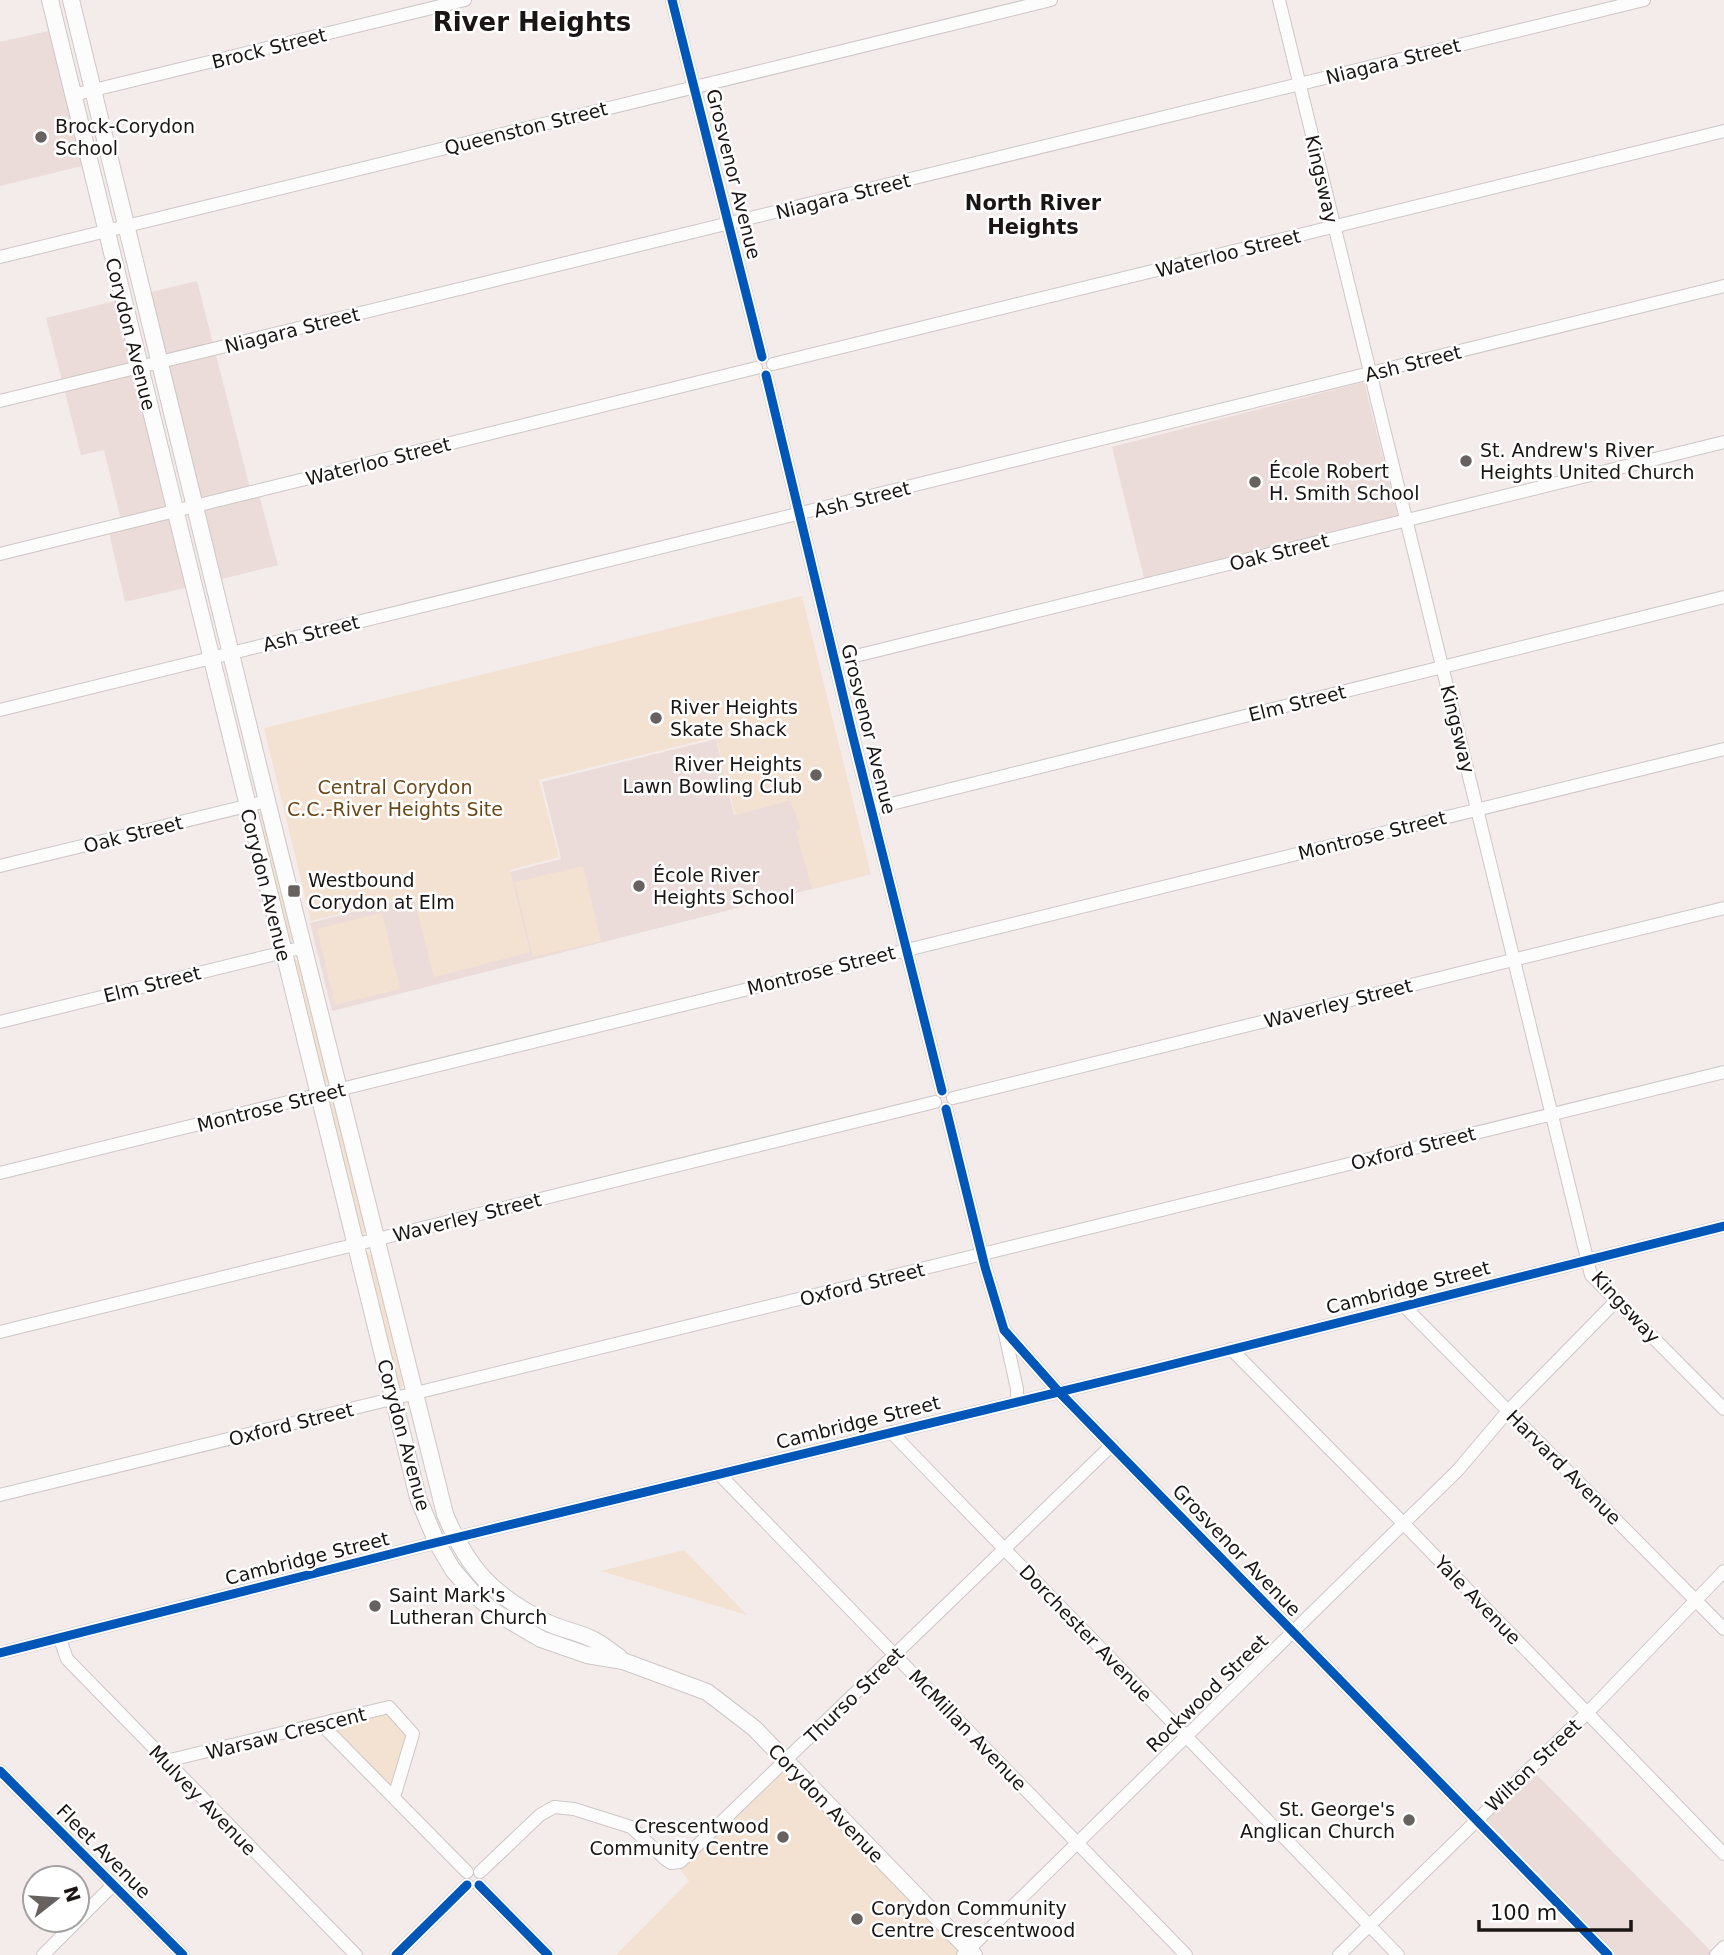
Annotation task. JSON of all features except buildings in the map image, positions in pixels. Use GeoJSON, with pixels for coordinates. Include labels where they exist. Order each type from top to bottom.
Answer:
{"type":"FeatureCollection","features":[{"type":"Feature","properties":{"kind":"main road","name":"Corydon Avenue"},"geometry":{"type":"LineString","coordinates":[[50,0],[393,1399],[418,1498],[437,1543],[453,1570],[493,1611],[541,1639],[587,1655],[623,1661],[707,1692],[754,1728],[968,1953]]}},
{"type":"Feature","properties":{"kind":"main road","name":"Corydon Avenue"},"geometry":{"type":"LineString","coordinates":[[71,0],[439,1497],[455,1539],[482,1578],[503,1597],[548,1623],[594,1640],[623,1661]]}},
{"type":"Feature","properties":{"kind":"street","name":"Brock Street"},"geometry":{"type":"LineString","coordinates":[[72,95],[464,0]]}},
{"type":"Feature","properties":{"kind":"street","name":"Grosvenor Avenue"},"geometry":{"type":"LineString","coordinates":[[672,0],[905,949],[982,1254],[1004,1330],[1017,1389],[1017,1402]]}},
{"type":"Feature","properties":{"kind":"street","name":"Queenston Street"},"geometry":{"type":"LineString","coordinates":[[0,257],[1052,0]]}},
{"type":"Feature","properties":{"kind":"street","name":"Kingsway"},"geometry":{"type":"LineString","coordinates":[[1279,0],[1591,1275],[1724,1409]]}},
{"type":"Feature","properties":{"kind":"street","name":"Niagara Street"},"geometry":{"type":"LineString","coordinates":[[0,401],[1644,0]]}},
{"type":"Feature","properties":{"kind":"street","name":"Waterloo Street"},"geometry":{"type":"LineString","coordinates":[[0,554],[1724,131]]}},
{"type":"Feature","properties":{"kind":"street","name":"Ash Street"},"geometry":{"type":"LineString","coordinates":[[0,710],[1724,286]]}},
{"type":"Feature","properties":{"kind":"street","name":"Oak Street"},"geometry":{"type":"LineString","coordinates":[[835,661],[1724,442]]}},
{"type":"Feature","properties":{"kind":"street","name":"Elm Street"},"geometry":{"type":"LineString","coordinates":[[871,809],[1724,597]]}},
{"type":"Feature","properties":{"kind":"street","name":"Montrose Street"},"geometry":{"type":"LineString","coordinates":[[0,1173],[1724,748]]}},
{"type":"Feature","properties":{"kind":"street","name":"Oak Street"},"geometry":{"type":"LineString","coordinates":[[0,866],[267,801]]}},
{"type":"Feature","properties":{"kind":"street","name":"Waverley Street"},"geometry":{"type":"LineString","coordinates":[[0,1332],[1724,908]]}},
{"type":"Feature","properties":{"kind":"street","name":"Elm Street"},"geometry":{"type":"LineString","coordinates":[[0,1022],[304,947]]}},
{"type":"Feature","properties":{"kind":"street","name":"Oxford Street"},"geometry":{"type":"LineString","coordinates":[[0,1495],[1724,1072]]}},
{"type":"Feature","properties":{"kind":"street","name":"Cambridge Street"},"geometry":{"type":"LineString","coordinates":[[0,1653],[1724,1226]]}},
{"type":"Feature","properties":{"kind":"street","name":"Rockwood Street"},"geometry":{"type":"LineString","coordinates":[[968,1953],[1077,1842],[1458,1470],[1508,1411],[1617,1300]]}},
{"type":"Feature","properties":{"kind":"street","name":"Harvard Avenue"},"geometry":{"type":"LineString","coordinates":[[1403,1305],[1724,1629]]}},
{"type":"Feature","properties":{"kind":"street","name":"Grosvenor Avenue"},"geometry":{"type":"LineString","coordinates":[[1004,1330],[1059,1392],[1608,1955]]}},
{"type":"Feature","properties":{"kind":"street","name":"Yale Avenue"},"geometry":{"type":"LineString","coordinates":[[1231,1349],[1724,1853]]}},
{"type":"Feature","properties":{"kind":"street"},"geometry":{"type":"LineString","coordinates":[[1078,1411],[1087,1385]]}},
{"type":"Feature","properties":{"kind":"street","name":"Dorchester Avenue"},"geometry":{"type":"LineString","coordinates":[[891,1432],[1398,1955]]}},
{"type":"Feature","properties":{"kind":"street","name":"Thurso Street"},"geometry":{"type":"LineString","coordinates":[[396,1955],[540,1815],[554,1807],[574,1809],[631,1827],[665,1859],[676,1864],[685,1858],[1112,1445]]}},
{"type":"Feature","properties":{"kind":"street","name":"McMillan Avenue"},"geometry":{"type":"LineString","coordinates":[[720,1475],[1186,1955]]}},
{"type":"Feature","properties":{"kind":"street","name":"Wilton Street"},"geometry":{"type":"LineString","coordinates":[[1339,1955],[1587,1713],[1724,1571]]}},
{"type":"Feature","properties":{"kind":"street","name":"Mulvey Avenue"},"geometry":{"type":"LineString","coordinates":[[60,1639],[66,1659],[356,1955]]}},
{"type":"Feature","properties":{"kind":"street","name":"Warsaw Crescent"},"geometry":{"type":"LineString","coordinates":[[166,1762],[389,1707],[413,1734],[394,1797]]}},
{"type":"Feature","properties":{"kind":"street"},"geometry":{"type":"LineString","coordinates":[[322,1725],[548,1955]]}},
{"type":"Feature","properties":{"kind":"street","name":"Fleet Avenue"},"geometry":{"type":"LineString","coordinates":[[0,1771],[183,1955]]}},
{"type":"Feature","properties":{"kind":"street"},"geometry":{"type":"LineString","coordinates":[[43,1955],[113,1885]]}},
{"type":"Feature","properties":{"kind":"street"},"geometry":{"type":"LineString","coordinates":[[1716,1955],[1724,1947]]}},
{"type":"Feature","properties":{"kind":"shaded area","name":"Brock-Corydon School"},"geometry":{"type":"Polygon","coordinates":[[[57,29],[90,164],[0,186],[0,42],[57,29]]]}},
{"type":"Feature","properties":{"kind":"shaded area"},"geometry":{"type":"Polygon","coordinates":[[[197,281],[251,492],[258,491],[278,565],[214,581],[143,294],[197,281]]]}},
{"type":"Feature","properties":{"kind":"shaded area"},"geometry":{"type":"Polygon","coordinates":[[[123,299],[193,586],[125,602],[108,528],[122,524],[104,450],[81,455],[46,318],[123,299]]]}},
{"type":"Feature","properties":{"kind":"shaded area","name":"École Robert H. Smith School"},"geometry":{"type":"Polygon","coordinates":[[[1364,382],[1398,517],[1144,578],[1112,447],[1364,382]]]}},
{"type":"Feature","properties":{"kind":"shaded area","name":"École River Heights School"},"geometry":{"type":"Polygon","coordinates":[[[716,739],[734,815],[790,800],[871,874],[332,1011],[310,923],[561,859],[542,782],[716,739]]]}},
{"type":"Feature","properties":{"kind":"shaded area"},"geometry":{"type":"Polygon","coordinates":[[[1530,1768],[1715,1955],[1608,1955],[1477,1820],[1530,1768]]]}},
{"type":"Feature","properties":{"kind":"green space","name":"Central Corydon C.C.-River Heights Site"},"geometry":{"type":"Polygon","coordinates":[[[802,596],[871,874],[812,889],[796,831],[801,829],[790,800],[735,815],[716,737],[539,780],[559,857],[510,870],[530,952],[434,977],[413,895],[311,921],[264,728],[802,596]]]}},
{"type":"Feature","properties":{"kind":"green space"},"geometry":{"type":"Polygon","coordinates":[[[262,813],[294,939],[290,944],[256,814],[262,813]]]}},
{"type":"Feature","properties":{"kind":"green space"},"geometry":{"type":"Polygon","coordinates":[[[583,866],[601,941],[533,957],[515,882],[583,866]]]}},
{"type":"Feature","properties":{"kind":"green space"},"geometry":{"type":"Polygon","coordinates":[[[382,913],[400,989],[335,1005],[317,929],[382,913]]]}},
{"type":"Feature","properties":{"kind":"green space"},"geometry":{"type":"Polygon","coordinates":[[[295,959],[300,965],[329,1081],[325,1087],[292,961],[295,959]]]}},
{"type":"Feature","properties":{"kind":"green space"},"geometry":{"type":"Polygon","coordinates":[[[327,1104],[334,1104],[366,1230],[362,1237],[327,1104]]]}},
{"type":"Feature","properties":{"kind":"green space"},"geometry":{"type":"Polygon","coordinates":[[[366,1252],[372,1256],[403,1385],[400,1391],[366,1252]]]}},
{"type":"Feature","properties":{"kind":"green space"},"geometry":{"type":"Polygon","coordinates":[[[684,1550],[747,1615],[601,1571],[684,1550]]]}},
{"type":"Feature","properties":{"kind":"green space"},"geometry":{"type":"Polygon","coordinates":[[[389,1707],[413,1734],[394,1797],[322,1725],[389,1707]]]}},
{"type":"Feature","properties":{"kind":"green space","name":"Crescentwood Community Centre"},"geometry":{"type":"Polygon","coordinates":[[[786,1761],[963,1955],[616,1955],[689,1881],[676,1864],[786,1761]]]}},
{"type":"Feature","properties":{"kind":"cycle path"},"geometry":{"type":"LineString","coordinates":[[672,0],[762,357]]}},
{"type":"Feature","properties":{"kind":"cycle path"},"geometry":{"type":"LineString","coordinates":[[766,375],[942,1091]]}},
{"type":"Feature","properties":{"kind":"cycle path"},"geometry":{"type":"LineString","coordinates":[[946,1109],[985,1267],[1004,1330],[1059,1392],[1608,1955]]}},
{"type":"Feature","properties":{"kind":"cycle path"},"geometry":{"type":"LineString","coordinates":[[0,1653],[422,1546],[1146,1371],[1724,1226]]}},
{"type":"Feature","properties":{"kind":"cycle path"},"geometry":{"type":"LineString","coordinates":[[0,1771],[183,1955]]}},
{"type":"Feature","properties":{"kind":"cycle path"},"geometry":{"type":"LineString","coordinates":[[396,1955],[467,1885]]}},
{"type":"Feature","properties":{"kind":"cycle path"},"geometry":{"type":"LineString","coordinates":[[479,1885],[548,1955]]}},
{"type":"Feature","properties":{"kind":"place","name":"Brock-Corydon School"},"geometry":{"type":"Point","coordinates":[41,137]}},
{"type":"Feature","properties":{"kind":"place","name":"St. Andrew's River Heights United Church"},"geometry":{"type":"Point","coordinates":[1466,461]}},
{"type":"Feature","properties":{"kind":"place","name":"École Robert H. Smith School"},"geometry":{"type":"Point","coordinates":[1255,482]}},
{"type":"Feature","properties":{"kind":"place","name":"River Heights Skate Shack"},"geometry":{"type":"Point","coordinates":[656,718]}},
{"type":"Feature","properties":{"kind":"place","name":"River Heights Lawn Bowling Club"},"geometry":{"type":"Point","coordinates":[816,775]}},
{"type":"Feature","properties":{"kind":"place","name":"École River Heights School"},"geometry":{"type":"Point","coordinates":[639,886]}},
{"type":"Feature","properties":{"kind":"place","name":"Westbound Corydon at Elm"},"geometry":{"type":"Point","coordinates":[294,891]}},
{"type":"Feature","properties":{"kind":"place","name":"Saint Mark's Lutheran Church"},"geometry":{"type":"Point","coordinates":[375,1606]}},
{"type":"Feature","properties":{"kind":"place","name":"St. George's Anglican Church"},"geometry":{"type":"Point","coordinates":[1409,1820]}},
{"type":"Feature","properties":{"kind":"place","name":"Crescentwood Community Centre"},"geometry":{"type":"Point","coordinates":[783,1837]}},
{"type":"Feature","properties":{"kind":"place","name":"Corydon Community Centre Crescentwood"},"geometry":{"type":"Point","coordinates":[857,1919]}},
{"type":"Feature","properties":{"kind":"district","name":"River Heights"},"geometry":{"type":"Point","coordinates":[532,22]}},
{"type":"Feature","properties":{"kind":"district","name":"North River Heights"},"geometry":{"type":"Point","coordinates":[1033,215]}}]}
